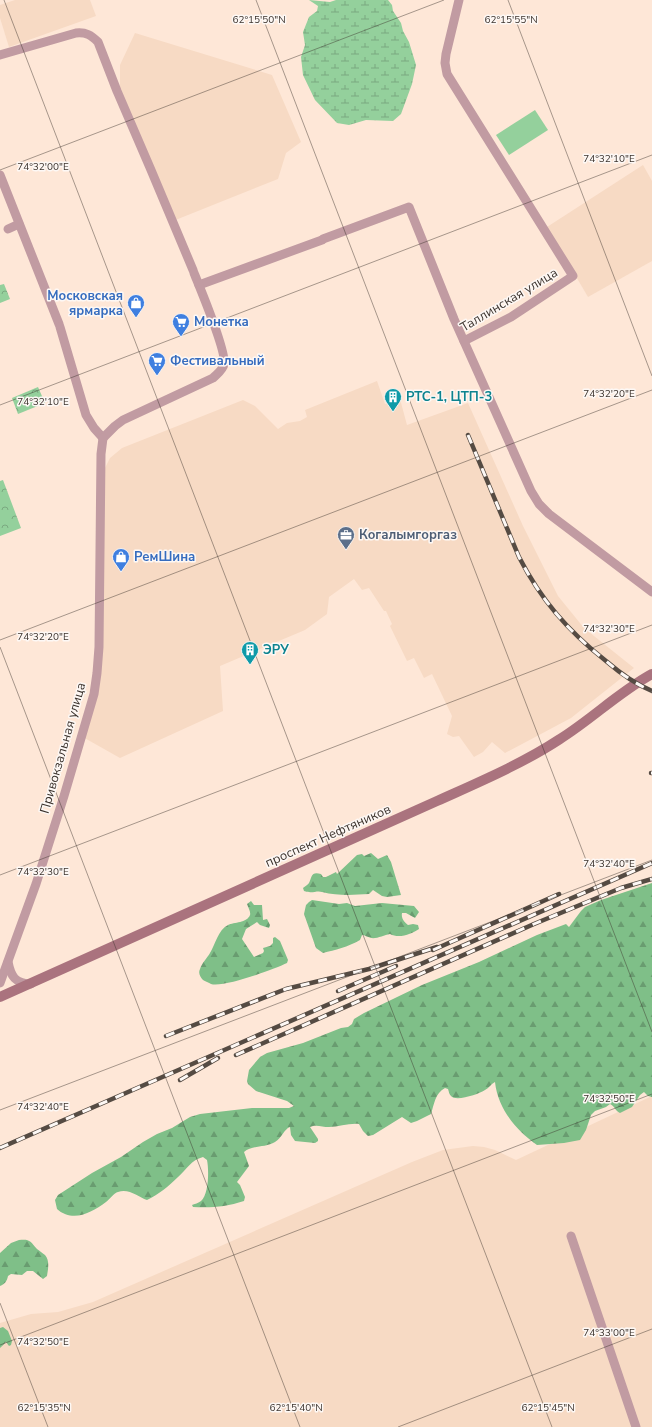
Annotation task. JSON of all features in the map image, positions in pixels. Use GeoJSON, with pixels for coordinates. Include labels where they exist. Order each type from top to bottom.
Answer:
{"type":"FeatureCollection","features":[{"type":"Feature","properties":{"kind":"main road","name":"проспект Нефтяников"},"geometry":{"type":"LineString","coordinates":[[0,998],[438,802],[510,767],[560,739],[637,683],[652,674]]}},
{"type":"Feature","properties":{"kind":"street","name":"Таллинская улица"},"geometry":{"type":"LineString","coordinates":[[459,0],[446,54],[445,63],[448,74],[574,276],[511,317],[464,341],[524,477],[539,504],[560,523],[652,592]]}},
{"type":"Feature","properties":{"kind":"street"},"geometry":{"type":"LineString","coordinates":[[0,55],[76,32],[85,32],[98,42],[117,91],[194,271],[222,348],[225,363],[223,368],[213,378],[123,420],[114,426],[103,438],[94,428],[86,415],[60,325],[0,175]]}},
{"type":"Feature","properties":{"kind":"street"},"geometry":{"type":"LineString","coordinates":[[199,285],[409,207],[464,341]]}},
{"type":"Feature","properties":{"kind":"street"},"geometry":{"type":"LineString","coordinates":[[5,230],[20,224]]}},
{"type":"Feature","properties":{"kind":"street","name":"Привокзальная улица"},"geometry":{"type":"LineString","coordinates":[[0,983],[64,796],[94,694],[99,646],[101,454],[103,438]]}},
{"type":"Feature","properties":{"kind":"street"},"geometry":{"type":"LineString","coordinates":[[8,962],[11,974],[16,981],[31,984]]}},
{"type":"Feature","properties":{"kind":"street"},"geometry":{"type":"LineString","coordinates":[[571,1236],[636,1427]]}},
{"type":"Feature","properties":{"kind":"shaded area"},"geometry":{"type":"Polygon","coordinates":[[[15,0],[90,0],[96,16],[9,47],[0,18],[0,5],[15,0]]]}},
{"type":"Feature","properties":{"kind":"shaded area"},"geometry":{"type":"Polygon","coordinates":[[[135,33],[272,75],[301,142],[286,153],[278,179],[173,221],[120,88],[120,65],[135,33]]]}},
{"type":"Feature","properties":{"kind":"shaded area"},"geometry":{"type":"Polygon","coordinates":[[[643,165],[652,181],[652,261],[588,297],[547,227],[643,165]]]}},
{"type":"Feature","properties":{"kind":"shaded area"},"geometry":{"type":"Polygon","coordinates":[[[377,381],[385,404],[400,399],[407,425],[468,403],[523,526],[558,596],[584,628],[634,668],[571,718],[505,753],[492,742],[483,752],[474,757],[459,736],[453,737],[447,734],[452,716],[432,674],[424,678],[414,658],[407,661],[390,626],[392,624],[386,611],[384,611],[369,588],[362,590],[354,579],[329,597],[327,614],[305,630],[220,666],[223,711],[120,758],[81,736],[94,694],[100,478],[110,458],[122,448],[243,400],[255,406],[278,429],[287,423],[300,421],[307,417],[305,410],[377,381]]]}},
{"type":"Feature","properties":{"kind":"shaded area"},"geometry":{"type":"Polygon","coordinates":[[[652,1096],[652,1427],[0,1427],[0,1323],[31,1314],[58,1312],[93,1302],[412,1162],[443,1150],[473,1146],[484,1147],[495,1150],[516,1160],[652,1096]]]}},
{"type":"Feature","properties":{"kind":"green space"},"geometry":{"type":"Polygon","coordinates":[[[309,0],[330,2],[336,0],[388,0],[392,5],[393,11],[401,23],[403,31],[409,42],[416,65],[412,84],[401,114],[393,121],[366,120],[349,125],[337,123],[315,100],[303,75],[301,57],[305,45],[303,32],[309,17],[317,11],[318,6],[309,0]]]}},
{"type":"Feature","properties":{"kind":"green space"},"geometry":{"type":"Polygon","coordinates":[[[535,110],[548,130],[509,155],[496,135],[535,110]]]}},
{"type":"Feature","properties":{"kind":"green space"},"geometry":{"type":"Polygon","coordinates":[[[4,284],[10,299],[0,303],[0,285],[4,284]]]}},
{"type":"Feature","properties":{"kind":"green space"},"geometry":{"type":"Polygon","coordinates":[[[38,387],[45,403],[18,414],[12,398],[38,387]]]}},
{"type":"Feature","properties":{"kind":"green space"},"geometry":{"type":"Polygon","coordinates":[[[3,480],[21,528],[0,536],[0,481],[3,480]]]}},
{"type":"Feature","properties":{"kind":"green space"},"geometry":{"type":"Polygon","coordinates":[[[371,853],[378,859],[387,855],[391,862],[401,895],[387,897],[382,896],[373,890],[369,894],[351,895],[304,891],[303,888],[309,884],[311,877],[315,873],[321,874],[323,877],[336,872],[337,874],[357,855],[362,854],[364,856],[371,853]]]}},
{"type":"Feature","properties":{"kind":"green space"},"geometry":{"type":"Polygon","coordinates":[[[652,883],[652,1097],[648,1096],[644,1092],[640,1095],[632,1107],[620,1113],[610,1104],[595,1111],[591,1115],[586,1130],[580,1140],[537,1145],[522,1133],[509,1118],[500,1101],[495,1082],[482,1092],[462,1098],[454,1098],[451,1096],[448,1089],[445,1088],[437,1096],[431,1114],[411,1123],[402,1117],[373,1135],[368,1136],[359,1124],[329,1127],[315,1126],[310,1127],[318,1139],[315,1143],[295,1141],[291,1135],[290,1127],[275,1142],[247,1150],[244,1152],[249,1166],[237,1182],[240,1185],[245,1197],[244,1201],[218,1207],[193,1207],[192,1205],[200,1202],[204,1198],[207,1188],[208,1164],[207,1160],[203,1157],[192,1163],[167,1187],[147,1200],[130,1192],[122,1191],[115,1194],[94,1210],[82,1215],[69,1215],[57,1209],[55,1200],[58,1195],[143,1142],[172,1128],[190,1117],[200,1114],[252,1108],[289,1108],[294,1106],[287,1101],[256,1091],[248,1084],[247,1081],[249,1070],[260,1057],[267,1053],[303,1043],[341,1028],[348,1027],[352,1024],[354,1019],[364,1013],[422,985],[479,962],[537,935],[566,924],[569,927],[585,907],[652,883]]]}},
{"type":"Feature","properties":{"kind":"green space"},"geometry":{"type":"Polygon","coordinates":[[[312,900],[339,904],[347,903],[355,906],[382,903],[414,906],[419,912],[415,918],[406,913],[402,913],[402,917],[408,925],[418,925],[419,929],[413,933],[401,936],[390,934],[371,938],[362,935],[360,940],[342,948],[323,953],[316,948],[304,914],[306,905],[312,900]]]}},
{"type":"Feature","properties":{"kind":"green space"},"geometry":{"type":"Polygon","coordinates":[[[251,901],[254,905],[262,905],[263,920],[267,919],[270,925],[269,928],[260,925],[257,922],[246,929],[242,939],[254,957],[263,953],[263,948],[270,946],[273,943],[273,938],[275,937],[280,941],[288,960],[287,963],[237,981],[211,984],[203,980],[199,970],[212,950],[219,934],[228,925],[246,920],[248,918],[250,912],[247,904],[251,901]]]}},
{"type":"Feature","properties":{"kind":"green space"},"geometry":{"type":"Polygon","coordinates":[[[19,1240],[30,1241],[47,1257],[47,1276],[43,1279],[33,1271],[27,1271],[22,1275],[11,1274],[0,1286],[0,1253],[11,1243],[19,1240]]]}},
{"type":"Feature","properties":{"kind":"green space"},"geometry":{"type":"Polygon","coordinates":[[[3,1327],[8,1331],[12,1341],[11,1345],[9,1346],[6,1342],[0,1348],[0,1328],[3,1327]]]}},
{"type":"Feature","properties":{"kind":"railway"},"geometry":{"type":"LineString","coordinates":[[468,435],[519,557],[527,573],[546,601],[556,614],[592,650],[628,678],[652,691]]}},
{"type":"Feature","properties":{"kind":"railway"},"geometry":{"type":"LineString","coordinates":[[0,1148],[652,863]]}},
{"type":"Feature","properties":{"kind":"railway"},"geometry":{"type":"LineString","coordinates":[[236,1055],[534,924],[621,888],[652,879]]}},
{"type":"Feature","properties":{"kind":"railway"},"geometry":{"type":"LineString","coordinates":[[433,950],[559,894]]}},
{"type":"Feature","properties":{"kind":"railway"},"geometry":{"type":"LineString","coordinates":[[166,1036],[286,989],[369,969],[437,947]]}},
{"type":"Feature","properties":{"kind":"railway"},"geometry":{"type":"LineString","coordinates":[[338,991],[396,966]]}},
{"type":"Feature","properties":{"kind":"railway"},"geometry":{"type":"LineString","coordinates":[[180,1080],[218,1058]]}},
{"type":"Feature","properties":{"kind":"place","name":"Московская ярмарка"},"geometry":{"type":"Point","coordinates":[136,318]}},
{"type":"Feature","properties":{"kind":"place","name":"Монетка"},"geometry":{"type":"Point","coordinates":[181,337]}},
{"type":"Feature","properties":{"kind":"place","name":"Фестивальный"},"geometry":{"type":"Point","coordinates":[157,376]}},
{"type":"Feature","properties":{"kind":"place","name":"РТС-1, ЦТП-3"},"geometry":{"type":"Point","coordinates":[393,412]}},
{"type":"Feature","properties":{"kind":"place","name":"Когалымгоргаз"},"geometry":{"type":"Point","coordinates":[346,550]}},
{"type":"Feature","properties":{"kind":"place","name":"РемШина"},"geometry":{"type":"Point","coordinates":[121,572]}},
{"type":"Feature","properties":{"kind":"place","name":"ЭРУ"},"geometry":{"type":"Point","coordinates":[250,665]}}]}
